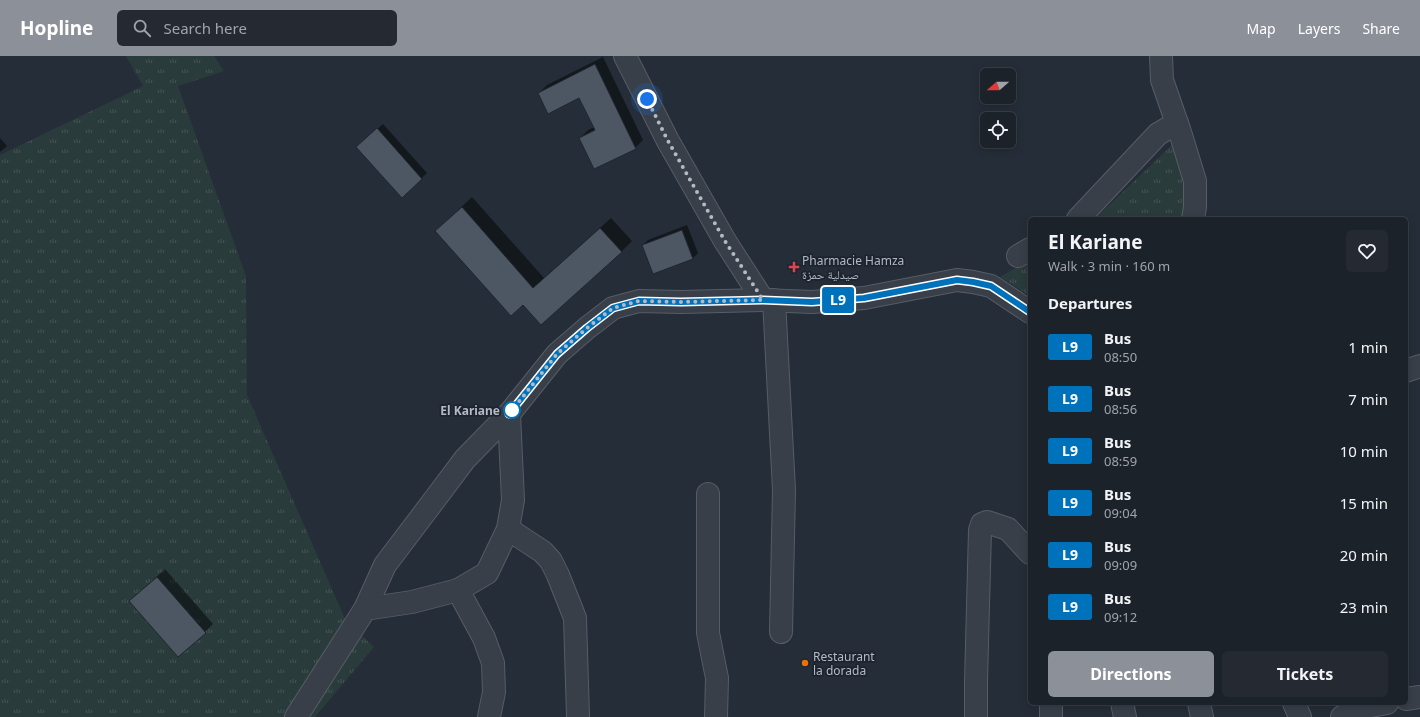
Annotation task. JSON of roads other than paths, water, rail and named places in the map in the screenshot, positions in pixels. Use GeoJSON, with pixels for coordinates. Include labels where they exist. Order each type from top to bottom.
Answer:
{"type":"FeatureCollection","features":[{"type":"Feature","properties":{"kind":"street"},"geometry":{"type":"LineString","coordinates":[[625,56],[668,141],[725,241],[768,300],[784,490],[781,632]]}},
{"type":"Feature","properties":{"kind":"street"},"geometry":{"type":"LineString","coordinates":[[1161,56],[1162,80],[1195,181],[1195,207],[1193,217]]}},
{"type":"Feature","properties":{"kind":"street"},"geometry":{"type":"LineString","coordinates":[[1080,217],[1158,134],[1177,123]]}},
{"type":"Feature","properties":{"kind":"street"},"geometry":{"type":"LineString","coordinates":[[296,717],[365,609],[385,565],[465,460],[509,414],[557,354],[613,308],[639,301],[681,302],[768,300],[812,302],[864,298],[957,280],[991,286],[1028,311]]}},
{"type":"Feature","properties":{"kind":"street"},"geometry":{"type":"LineString","coordinates":[[1408,370],[1420,366]]}},
{"type":"Feature","properties":{"kind":"street"},"geometry":{"type":"LineString","coordinates":[[365,609],[412,602],[458,590],[487,573],[508,529],[513,500],[509,414]]}},
{"type":"Feature","properties":{"kind":"street"},"geometry":{"type":"LineString","coordinates":[[708,494],[708,633],[717,678],[716,717]]}},
{"type":"Feature","properties":{"kind":"street"},"geometry":{"type":"LineString","coordinates":[[976,717],[976,660],[980,538],[982,524],[987,522],[1008,529],[1028,551]]}},
{"type":"Feature","properties":{"kind":"street"},"geometry":{"type":"LineString","coordinates":[[508,529],[543,552],[551,561],[575,618],[578,717]]}},
{"type":"Feature","properties":{"kind":"street"},"geometry":{"type":"LineString","coordinates":[[458,590],[484,638],[493,663],[494,692],[489,717]]}},
{"type":"Feature","properties":{"kind":"street"},"geometry":{"type":"LineString","coordinates":[[1408,699],[1420,697]]}},
{"type":"Feature","properties":{"kind":"street"},"geometry":{"type":"LineString","coordinates":[[1051,705],[1051,717]]}},
{"type":"Feature","properties":{"kind":"street"},"geometry":{"type":"LineString","coordinates":[[1122,705],[1125,717]]}},
{"type":"Feature","properties":{"kind":"street"},"geometry":{"type":"LineString","coordinates":[[1199,705],[1202,717]]}},
{"type":"Feature","properties":{"kind":"street"},"geometry":{"type":"LineString","coordinates":[[1295,705],[1300,717]]}},
{"type":"Feature","properties":{"kind":"street"},"geometry":{"type":"LineString","coordinates":[[1342,717],[1360,708],[1376,705]]}},
{"type":"Feature","properties":{"kind":"place","name":"Pharmacie Hamza صيدلية حمزة"},"geometry":{"type":"Point","coordinates":[794,267]}},
{"type":"Feature","properties":{"kind":"place","name":"El Kariane"},"geometry":{"type":"Point","coordinates":[512,410]}},
{"type":"Feature","properties":{"kind":"place","name":"Restaurant la dorada"},"geometry":{"type":"Point","coordinates":[805,663]}}]}
